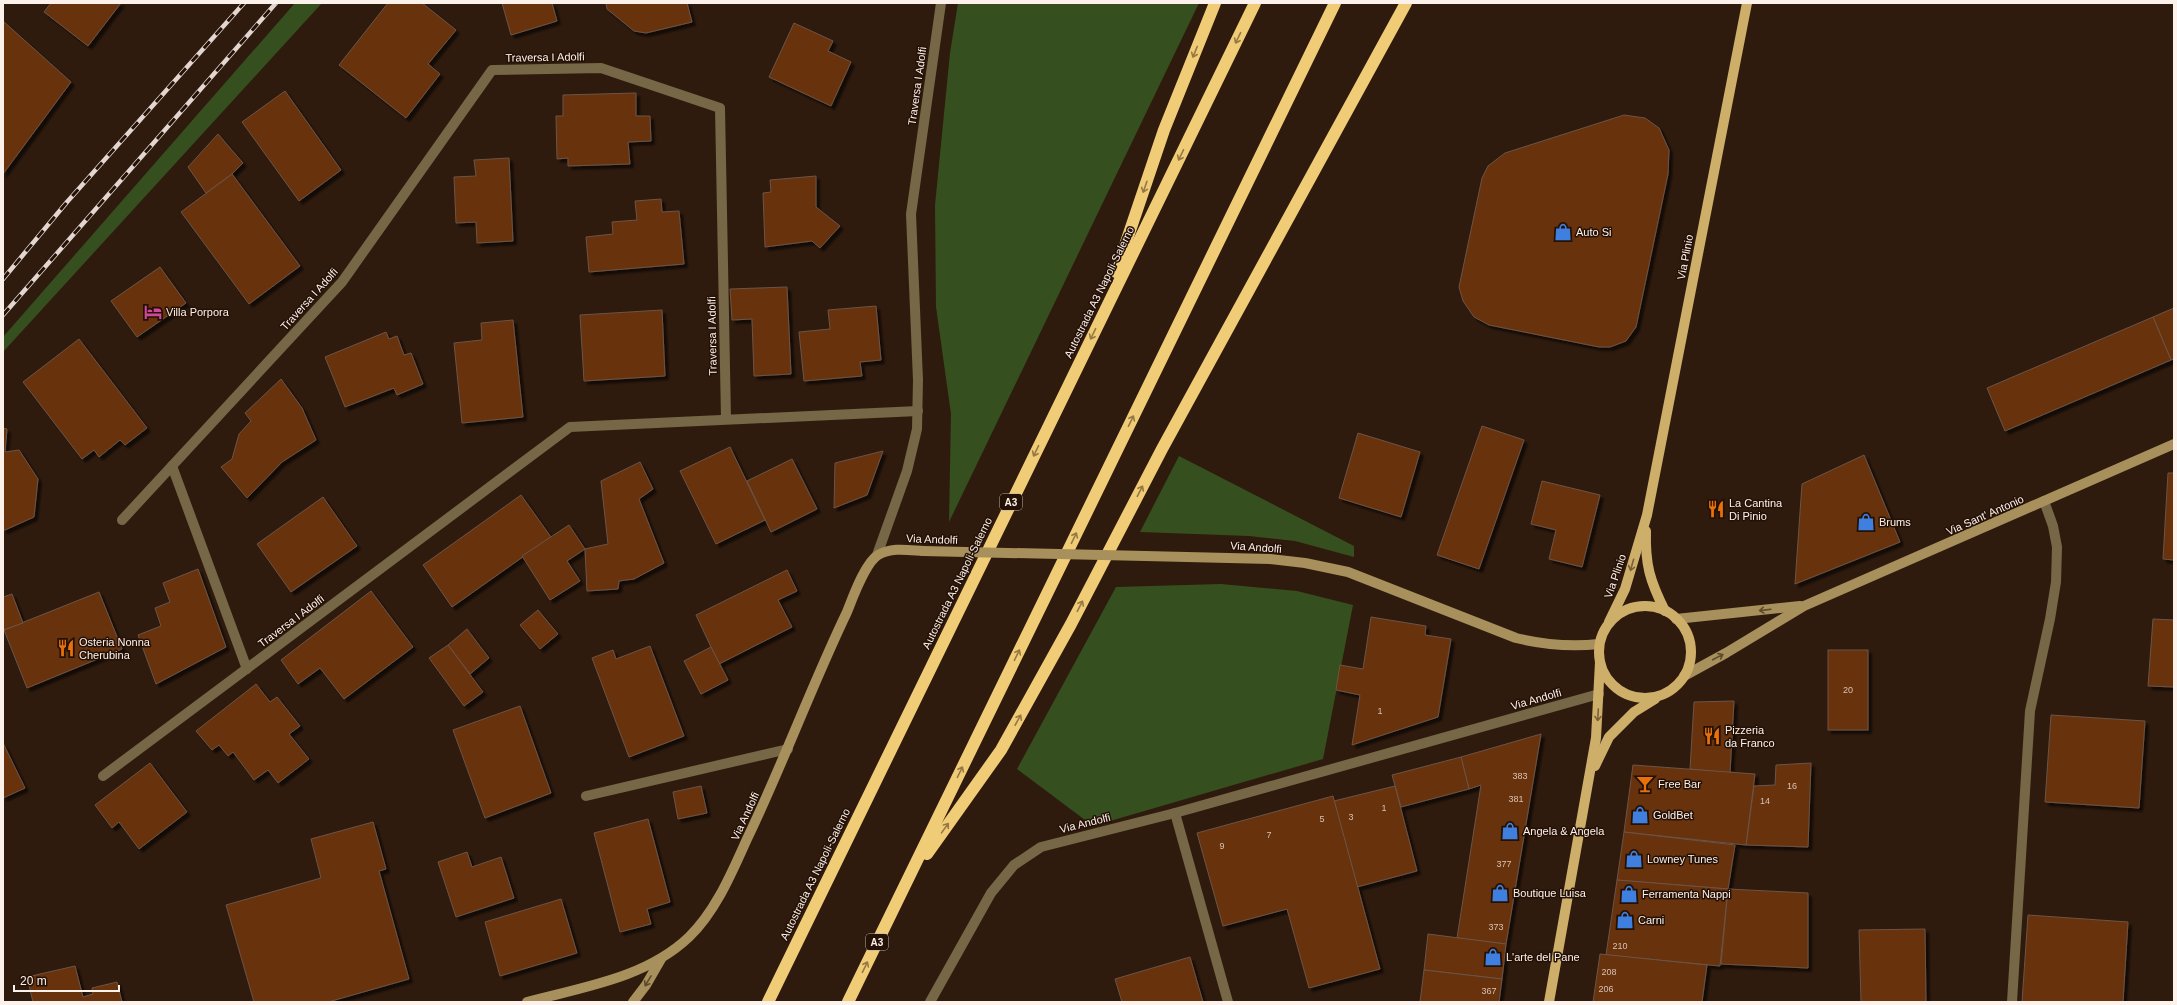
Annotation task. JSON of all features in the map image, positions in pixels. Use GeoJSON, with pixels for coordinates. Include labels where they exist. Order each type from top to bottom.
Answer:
{"type":"FeatureCollection","features":[{"type":"Feature","properties":{"kind":"highway"},"geometry":{"type":"LineString","coordinates":[[1101,317],[1164,130],[1215,3]]}},
{"type":"Feature","properties":{"kind":"highway","name":"Autostrada A3 Napoli-Salerno"},"geometry":{"type":"LineString","coordinates":[[768,1002],[1255,3]]}},
{"type":"Feature","properties":{"kind":"highway","name":"A3"},"geometry":{"type":"LineString","coordinates":[[848,1002],[1335,3]]}},
{"type":"Feature","properties":{"kind":"highway"},"geometry":{"type":"LineString","coordinates":[[906,882],[1001,750],[1071,624],[1162,449],[1406,3]]}},
{"type":"Feature","properties":{"kind":"main road","name":"Via Plinio"},"geometry":{"type":"LineString","coordinates":[[1550,1002],[1591,775],[1596,738],[1599,694],[1599,644],[1625,590],[1647,515],[1747,3]]}},
{"type":"Feature","properties":{"kind":"main road","name":"Via Plinio"},"geometry":{"type":"LineString","coordinates":[[1647,515],[1645,554],[1651,584],[1665,611]]}},
{"type":"Feature","properties":{"kind":"main road","name":"Via Plinio"},"geometry":{"type":"LineString","coordinates":[[1591,775],[1609,737],[1634,712],[1678,684],[1684,676],[1689,661],[1690,646],[1685,631],[1676,618],[1665,611],[1651,606],[1636,607],[1621,613],[1610,622]]}},
{"type":"Feature","properties":{"kind":"main road","name":"Via Plinio"},"geometry":{"type":"LineString","coordinates":[[1600,662],[1604,674],[1612,684],[1622,692],[1634,697],[1646,699],[1659,696]]}},
{"type":"Feature","properties":{"kind":"street","name":"Traversa I Adolfi"},"geometry":{"type":"LineString","coordinates":[[877,555],[914,446],[918,411],[911,214],[941,3]]}},
{"type":"Feature","properties":{"kind":"street","name":"Traversa I Adolfi"},"geometry":{"type":"LineString","coordinates":[[122,520],[342,282],[492,70],[601,68],[720,108],[726,419]]}},
{"type":"Feature","properties":{"kind":"street","name":"Traversa I Adolfi"},"geometry":{"type":"LineString","coordinates":[[103,776],[570,427],[918,411]]}},
{"type":"Feature","properties":{"kind":"street","name":"Via Sant' Antonio"},"geometry":{"type":"LineString","coordinates":[[1684,676],[1726,653],[1804,606],[2174,444]]}},
{"type":"Feature","properties":{"kind":"street"},"geometry":{"type":"LineString","coordinates":[[172,466],[247,668]]}},
{"type":"Feature","properties":{"kind":"street"},"geometry":{"type":"LineString","coordinates":[[2012,1002],[2030,711],[2050,619],[2056,582],[2057,547],[2053,526],[2044,501]]}},
{"type":"Feature","properties":{"kind":"street","name":"Via Andolfi"},"geometry":{"type":"LineString","coordinates":[[535,1001],[633,972],[661,959],[690,936],[704,920],[721,892],[788,749],[842,622],[868,566],[877,555],[887,551],[900,550],[1242,557],[1305,563],[1348,572],[1516,638],[1544,645],[1570,647],[1599,644]]}},
{"type":"Feature","properties":{"kind":"street","name":"Via Sant' Antonio"},"geometry":{"type":"LineString","coordinates":[[1676,618],[1804,606]]}},
{"type":"Feature","properties":{"kind":"street","name":"Via Andolfi"},"geometry":{"type":"LineString","coordinates":[[930,1002],[992,893],[1014,865],[1041,847],[1175,813],[1599,694]]}},
{"type":"Feature","properties":{"kind":"street"},"geometry":{"type":"LineString","coordinates":[[586,796],[788,749]]}},
{"type":"Feature","properties":{"kind":"street"},"geometry":{"type":"LineString","coordinates":[[1175,813],[1228,1002]]}},
{"type":"Feature","properties":{"kind":"street"},"geometry":{"type":"LineString","coordinates":[[633,1002],[646,985],[661,959]]}},
{"type":"Feature","properties":{"kind":"green space"},"geometry":{"type":"Polygon","coordinates":[[[295,3],[322,3],[3,352],[3,337],[295,3]]]}},
{"type":"Feature","properties":{"kind":"green space"},"geometry":{"type":"Polygon","coordinates":[[[958,3],[1199,3],[949,522],[951,414],[936,307],[935,205],[950,53],[958,3]]]}},
{"type":"Feature","properties":{"kind":"green space"},"geometry":{"type":"Polygon","coordinates":[[[1179,456],[1354,546],[1354,557],[1295,541],[1249,536],[1140,532],[1179,456]]]}},
{"type":"Feature","properties":{"kind":"green space"},"geometry":{"type":"Polygon","coordinates":[[[1221,584],[1297,591],[1353,605],[1323,759],[1093,826],[1017,769],[1116,587],[1221,584]]]}},
{"type":"Feature","properties":{"kind":"building"},"geometry":{"type":"Polygon","coordinates":[[[51,3],[121,3],[88,46],[44,12],[51,3]]]}},
{"type":"Feature","properties":{"kind":"building"},"geometry":{"type":"Polygon","coordinates":[[[388,3],[422,3],[456,30],[428,64],[440,74],[406,118],[339,65],[388,3]]]}},
{"type":"Feature","properties":{"kind":"building"},"geometry":{"type":"Polygon","coordinates":[[[502,3],[552,3],[557,21],[511,35],[502,3]]]}},
{"type":"Feature","properties":{"kind":"building"},"geometry":{"type":"Polygon","coordinates":[[[606,3],[687,3],[692,22],[646,33],[634,31],[607,9],[606,3]]]}},
{"type":"Feature","properties":{"kind":"building"},"geometry":{"type":"Polygon","coordinates":[[[3,21],[71,82],[3,174],[3,21]]]}},
{"type":"Feature","properties":{"kind":"building"},"geometry":{"type":"Polygon","coordinates":[[[794,23],[833,41],[828,51],[851,62],[831,106],[769,77],[794,23]]]}},
{"type":"Feature","properties":{"kind":"building"},"geometry":{"type":"Polygon","coordinates":[[[285,91],[341,170],[299,201],[242,122],[285,91]]]}},
{"type":"Feature","properties":{"kind":"building"},"geometry":{"type":"Polygon","coordinates":[[[636,93],[636,116],[650,116],[651,141],[628,142],[630,164],[568,166],[568,158],[557,159],[556,116],[563,116],[563,95],[636,93]]]}},
{"type":"Feature","properties":{"kind":"building","name":"Auto Si"},"geometry":{"type":"Polygon","coordinates":[[[1624,115],[1645,118],[1659,128],[1669,150],[1668,174],[1636,327],[1626,341],[1610,347],[1599,347],[1489,325],[1474,317],[1463,301],[1459,287],[1482,178],[1488,166],[1505,153],[1624,115]]]}},
{"type":"Feature","properties":{"kind":"building"},"geometry":{"type":"Polygon","coordinates":[[[218,134],[243,163],[232,174],[206,193],[188,167],[218,134]]]}},
{"type":"Feature","properties":{"kind":"building"},"geometry":{"type":"Polygon","coordinates":[[[509,158],[513,241],[477,243],[476,222],[456,223],[454,177],[476,176],[474,160],[509,158]]]}},
{"type":"Feature","properties":{"kind":"building"},"geometry":{"type":"Polygon","coordinates":[[[232,174],[300,266],[249,304],[181,212],[232,174]]]}},
{"type":"Feature","properties":{"kind":"building"},"geometry":{"type":"Polygon","coordinates":[[[816,176],[816,207],[840,226],[820,248],[812,241],[765,247],[763,193],[771,192],[770,180],[816,176]]]}},
{"type":"Feature","properties":{"kind":"building"},"geometry":{"type":"Polygon","coordinates":[[[661,199],[662,212],[679,211],[684,264],[589,272],[586,237],[613,234],[612,222],[637,220],[635,201],[661,199]]]}},
{"type":"Feature","properties":{"kind":"building"},"geometry":{"type":"Polygon","coordinates":[[[160,267],[186,303],[137,337],[111,301],[160,267]]]}},
{"type":"Feature","properties":{"kind":"building"},"geometry":{"type":"Polygon","coordinates":[[[787,287],[791,374],[754,376],[752,319],[732,320],[730,289],[787,287]]]}},
{"type":"Feature","properties":{"kind":"building"},"geometry":{"type":"Polygon","coordinates":[[[876,306],[881,360],[860,362],[862,376],[804,381],[799,332],[830,329],[828,310],[876,306]]]}},
{"type":"Feature","properties":{"kind":"building"},"geometry":{"type":"Polygon","coordinates":[[[2174,308],[2174,359],[2171,360],[2153,317],[2174,308]]]}},
{"type":"Feature","properties":{"kind":"building"},"geometry":{"type":"Polygon","coordinates":[[[662,310],[665,376],[584,381],[580,315],[662,310]]]}},
{"type":"Feature","properties":{"kind":"building"},"geometry":{"type":"Polygon","coordinates":[[[2153,317],[2171,360],[2005,431],[1987,388],[2153,317]]]}},
{"type":"Feature","properties":{"kind":"building"},"geometry":{"type":"Polygon","coordinates":[[[513,320],[523,417],[462,423],[454,343],[482,340],[481,323],[513,320]]]}},
{"type":"Feature","properties":{"kind":"building"},"geometry":{"type":"Polygon","coordinates":[[[386,332],[389,339],[397,336],[404,355],[411,353],[423,384],[397,395],[394,388],[345,407],[325,357],[386,332]]]}},
{"type":"Feature","properties":{"kind":"building"},"geometry":{"type":"Polygon","coordinates":[[[79,339],[147,428],[125,445],[120,440],[99,457],[94,450],[82,459],[23,382],[79,339]]]}},
{"type":"Feature","properties":{"kind":"building"},"geometry":{"type":"Polygon","coordinates":[[[281,379],[302,408],[316,440],[282,462],[247,498],[221,467],[232,459],[239,434],[251,421],[245,413],[281,379]]]}},
{"type":"Feature","properties":{"kind":"building"},"geometry":{"type":"Polygon","coordinates":[[[1482,426],[1524,440],[1479,569],[1437,555],[1482,426]]]}},
{"type":"Feature","properties":{"kind":"building"},"geometry":{"type":"Polygon","coordinates":[[[3,428],[7,429],[5,452],[19,450],[38,479],[34,517],[5,530],[3,530],[3,428]]]}},
{"type":"Feature","properties":{"kind":"building"},"geometry":{"type":"Polygon","coordinates":[[[1358,433],[1420,452],[1401,517],[1339,498],[1358,433]]]}},
{"type":"Feature","properties":{"kind":"building"},"geometry":{"type":"Polygon","coordinates":[[[730,447],[765,520],[716,544],[680,471],[730,447]]]}},
{"type":"Feature","properties":{"kind":"building"},"geometry":{"type":"Polygon","coordinates":[[[883,451],[867,495],[834,508],[835,463],[883,451]]]}},
{"type":"Feature","properties":{"kind":"building"},"geometry":{"type":"Polygon","coordinates":[[[1864,455],[1900,542],[1795,584],[1802,484],[1864,455]]]}},
{"type":"Feature","properties":{"kind":"building"},"geometry":{"type":"Polygon","coordinates":[[[792,459],[817,509],[771,532],[747,481],[792,459]]]}},
{"type":"Feature","properties":{"kind":"building"},"geometry":{"type":"Polygon","coordinates":[[[640,462],[653,489],[639,499],[664,563],[634,579],[619,581],[618,589],[587,591],[585,549],[608,544],[601,481],[640,462]]]}},
{"type":"Feature","properties":{"kind":"building"},"geometry":{"type":"Polygon","coordinates":[[[2168,473],[2174,473],[2174,560],[2163,559],[2168,473]]]}},
{"type":"Feature","properties":{"kind":"building"},"geometry":{"type":"Polygon","coordinates":[[[1542,481],[1600,495],[1582,567],[1549,559],[1556,530],[1531,524],[1542,481]]]}},
{"type":"Feature","properties":{"kind":"building"},"geometry":{"type":"Polygon","coordinates":[[[521,495],[551,537],[452,607],[423,565],[521,495]]]}},
{"type":"Feature","properties":{"kind":"building"},"geometry":{"type":"Polygon","coordinates":[[[323,497],[357,546],[291,592],[257,544],[323,497]]]}},
{"type":"Feature","properties":{"kind":"building"},"geometry":{"type":"Polygon","coordinates":[[[569,525],[585,549],[567,561],[580,581],[550,600],[522,556],[569,525]]]}},
{"type":"Feature","properties":{"kind":"building"},"geometry":{"type":"Polygon","coordinates":[[[198,569],[226,647],[156,684],[138,635],[161,626],[155,608],[170,602],[163,583],[198,569]]]}},
{"type":"Feature","properties":{"kind":"building"},"geometry":{"type":"Polygon","coordinates":[[[787,570],[797,591],[778,600],[792,627],[719,664],[696,615],[787,570]]]}},
{"type":"Feature","properties":{"kind":"building"},"geometry":{"type":"Polygon","coordinates":[[[371,591],[413,647],[344,699],[320,668],[298,684],[281,660],[371,591]]]}},
{"type":"Feature","properties":{"kind":"building"},"geometry":{"type":"Polygon","coordinates":[[[99,592],[122,649],[27,688],[4,630],[99,592]]]}},
{"type":"Feature","properties":{"kind":"building"},"geometry":{"type":"Polygon","coordinates":[[[12,594],[23,623],[3,630],[3,597],[12,594]]]}},
{"type":"Feature","properties":{"kind":"building"},"geometry":{"type":"Polygon","coordinates":[[[538,610],[558,634],[540,649],[520,625],[538,610]]]}},
{"type":"Feature","properties":{"kind":"building"},"geometry":{"type":"Polygon","coordinates":[[[1371,617],[1426,626],[1425,635],[1451,639],[1438,717],[1352,745],[1360,695],[1336,690],[1340,665],[1363,669],[1371,617]]]}},
{"type":"Feature","properties":{"kind":"building"},"geometry":{"type":"Polygon","coordinates":[[[2153,619],[2174,620],[2174,687],[2148,686],[2153,619]]]}},
{"type":"Feature","properties":{"kind":"building"},"geometry":{"type":"Polygon","coordinates":[[[467,629],[489,658],[470,674],[448,645],[467,629]]]}},
{"type":"Feature","properties":{"kind":"building"},"geometry":{"type":"Polygon","coordinates":[[[448,645],[483,692],[464,706],[429,658],[448,645]]]}},
{"type":"Feature","properties":{"kind":"building"},"geometry":{"type":"Polygon","coordinates":[[[650,646],[684,736],[629,757],[592,658],[613,650],[616,659],[650,646]]]}},
{"type":"Feature","properties":{"kind":"building"},"geometry":{"type":"Polygon","coordinates":[[[711,647],[728,680],[701,694],[684,661],[711,647]]]}},
{"type":"Feature","properties":{"kind":"building"},"geometry":{"type":"Polygon","coordinates":[[[1828,650],[1868,650],[1868,730],[1828,730],[1828,650]]]}},
{"type":"Feature","properties":{"kind":"building"},"geometry":{"type":"Polygon","coordinates":[[[256,684],[270,702],[277,697],[300,726],[289,734],[309,759],[278,783],[268,770],[254,780],[233,752],[228,756],[219,745],[212,750],[196,731],[256,684]]]}},
{"type":"Feature","properties":{"kind":"building","name":"Pizzeria da Franco"},"geometry":{"type":"Polygon","coordinates":[[[1734,701],[1730,773],[1690,769],[1694,702],[1734,701]]]}},
{"type":"Feature","properties":{"kind":"building"},"geometry":{"type":"Polygon","coordinates":[[[520,706],[551,793],[485,818],[453,730],[520,706]]]}},
{"type":"Feature","properties":{"kind":"building"},"geometry":{"type":"Polygon","coordinates":[[[2051,715],[2145,721],[2139,808],[2045,802],[2051,715]]]}},
{"type":"Feature","properties":{"kind":"building"},"geometry":{"type":"Polygon","coordinates":[[[1541,734],[1506,944],[1457,938],[1481,785],[1469,789],[1461,757],[1541,734]]]}},
{"type":"Feature","properties":{"kind":"building"},"geometry":{"type":"Polygon","coordinates":[[[3,743],[25,788],[3,798],[3,743]]]}},
{"type":"Feature","properties":{"kind":"building"},"geometry":{"type":"Polygon","coordinates":[[[1461,757],[1469,789],[1401,807],[1392,775],[1461,757]]]}},
{"type":"Feature","properties":{"kind":"building"},"geometry":{"type":"Polygon","coordinates":[[[150,763],[187,812],[139,849],[119,822],[112,828],[95,805],[150,763]]]}},
{"type":"Feature","properties":{"kind":"building"},"geometry":{"type":"Polygon","coordinates":[[[1811,763],[1808,847],[1746,845],[1754,786],[1775,785],[1776,765],[1811,763]]]}},
{"type":"Feature","properties":{"kind":"building"},"geometry":{"type":"Polygon","coordinates":[[[1633,765],[1755,774],[1746,845],[1624,832],[1633,765]]]}},
{"type":"Feature","properties":{"kind":"building"},"geometry":{"type":"Polygon","coordinates":[[[701,786],[707,813],[678,819],[673,792],[701,786]]]}},
{"type":"Feature","properties":{"kind":"building"},"geometry":{"type":"Polygon","coordinates":[[[1395,786],[1417,871],[1357,887],[1334,801],[1395,786]]]}},
{"type":"Feature","properties":{"kind":"building"},"geometry":{"type":"Polygon","coordinates":[[[1333,796],[1380,969],[1309,988],[1287,909],[1223,926],[1197,833],[1333,796]]]}},
{"type":"Feature","properties":{"kind":"building"},"geometry":{"type":"Polygon","coordinates":[[[648,819],[670,902],[647,909],[651,924],[620,932],[594,833],[648,819]]]}},
{"type":"Feature","properties":{"kind":"building"},"geometry":{"type":"Polygon","coordinates":[[[373,822],[386,869],[379,871],[409,979],[328,1002],[254,1002],[226,905],[321,878],[311,839],[373,822]]]}},
{"type":"Feature","properties":{"kind":"building"},"geometry":{"type":"Polygon","coordinates":[[[1624,832],[1735,845],[1728,889],[1617,880],[1624,832]]]}},
{"type":"Feature","properties":{"kind":"building"},"geometry":{"type":"Polygon","coordinates":[[[467,852],[472,867],[501,857],[514,898],[456,917],[438,862],[467,852]]]}},
{"type":"Feature","properties":{"kind":"building"},"geometry":{"type":"Polygon","coordinates":[[[1617,880],[1728,889],[1720,966],[1606,955],[1617,880]]]}},
{"type":"Feature","properties":{"kind":"building"},"geometry":{"type":"Polygon","coordinates":[[[1728,889],[1808,893],[1808,968],[1721,964],[1728,889]]]}},
{"type":"Feature","properties":{"kind":"building"},"geometry":{"type":"Polygon","coordinates":[[[561,899],[577,953],[500,976],[485,922],[561,899]]]}},
{"type":"Feature","properties":{"kind":"building"},"geometry":{"type":"Polygon","coordinates":[[[2028,915],[2128,922],[2123,1002],[2022,1002],[2028,915]]]}},
{"type":"Feature","properties":{"kind":"building"},"geometry":{"type":"Polygon","coordinates":[[[1925,929],[1926,1002],[1861,1002],[1859,930],[1925,929]]]}},
{"type":"Feature","properties":{"kind":"building"},"geometry":{"type":"Polygon","coordinates":[[[1428,934],[1506,944],[1502,979],[1424,970],[1428,934]]]}},
{"type":"Feature","properties":{"kind":"building"},"geometry":{"type":"Polygon","coordinates":[[[1600,954],[1707,965],[1702,1002],[1593,1002],[1600,954]]]}},
{"type":"Feature","properties":{"kind":"building"},"geometry":{"type":"Polygon","coordinates":[[[1190,957],[1203,1002],[1122,1002],[1115,979],[1190,957]]]}},
{"type":"Feature","properties":{"kind":"building"},"geometry":{"type":"Polygon","coordinates":[[[75,966],[83,997],[93,994],[92,988],[117,982],[122,1002],[33,1002],[27,977],[75,966]]]}},
{"type":"Feature","properties":{"kind":"building"},"geometry":{"type":"Polygon","coordinates":[[[1424,970],[1502,979],[1499,1002],[1420,1002],[1424,970]]]}},
{"type":"Feature","properties":{"kind":"railway"},"geometry":{"type":"LineString","coordinates":[[3,279],[67,202],[244,3]]}},
{"type":"Feature","properties":{"kind":"railway"},"geometry":{"type":"LineString","coordinates":[[3,315],[276,3]]}},
{"type":"Feature","properties":{"kind":"place","name":"Auto Si"},"geometry":{"type":"Point","coordinates":[1563,232]}},
{"type":"Feature","properties":{"kind":"place","name":"Villa Porpora"},"geometry":{"type":"Point","coordinates":[153,312]}},
{"type":"Feature","properties":{"kind":"place","name":"La Cantina Di Pinio"},"geometry":{"type":"Point","coordinates":[1716,509]}},
{"type":"Feature","properties":{"kind":"place","name":"Brums"},"geometry":{"type":"Point","coordinates":[1866,522]}},
{"type":"Feature","properties":{"kind":"place","name":"Osteria Nonna Cherubina"},"geometry":{"type":"Point","coordinates":[66,648]}},
{"type":"Feature","properties":{"kind":"place","name":"Pizzeria da Franco"},"geometry":{"type":"Point","coordinates":[1712,736]}},
{"type":"Feature","properties":{"kind":"place","name":"Free Bar"},"geometry":{"type":"Point","coordinates":[1645,784]}},
{"type":"Feature","properties":{"kind":"place","name":"GoldBet"},"geometry":{"type":"Point","coordinates":[1640,815]}},
{"type":"Feature","properties":{"kind":"place","name":"Angela & Angela"},"geometry":{"type":"Point","coordinates":[1510,831]}},
{"type":"Feature","properties":{"kind":"place","name":"Lowney Tunes"},"geometry":{"type":"Point","coordinates":[1634,859]}},
{"type":"Feature","properties":{"kind":"place","name":"Boutique Luisa"},"geometry":{"type":"Point","coordinates":[1500,893]}},
{"type":"Feature","properties":{"kind":"place","name":"Ferramenta Nappi"},"geometry":{"type":"Point","coordinates":[1629,894]}},
{"type":"Feature","properties":{"kind":"place","name":"Carni"},"geometry":{"type":"Point","coordinates":[1625,920]}},
{"type":"Feature","properties":{"kind":"place","name":"L'arte del Pane"},"geometry":{"type":"Point","coordinates":[1493,957]}}]}
